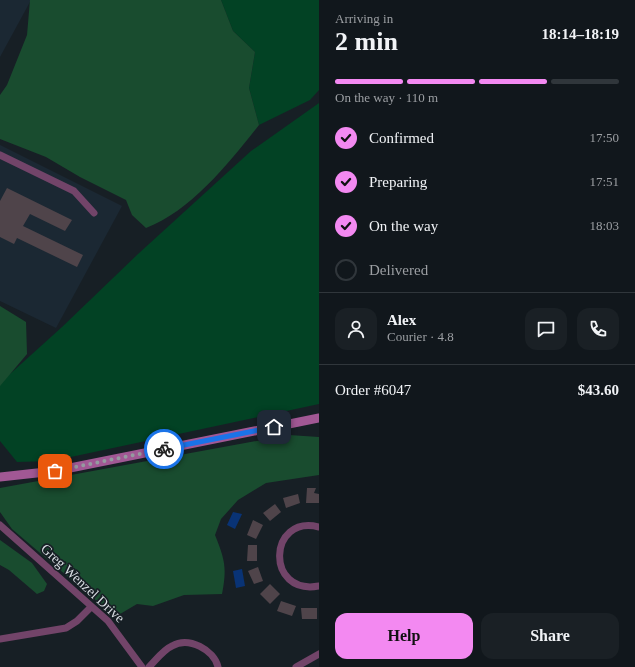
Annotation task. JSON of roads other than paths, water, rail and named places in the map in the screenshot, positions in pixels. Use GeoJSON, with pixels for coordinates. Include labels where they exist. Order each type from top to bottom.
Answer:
{"type":"FeatureCollection","features":[{"type":"Feature","properties":{"kind":"street"},"geometry":{"type":"LineString","coordinates":[[0,155],[74,191],[94,213]]}},
{"type":"Feature","properties":{"kind":"street"},"geometry":{"type":"LineString","coordinates":[[0,477],[55,471],[319,418]]}},
{"type":"Feature","properties":{"kind":"street"},"geometry":{"type":"LineString","coordinates":[[319,527],[305,525],[291,531],[284,539],[280,547],[279,558],[283,573],[290,581],[309,587],[319,586]]}},
{"type":"Feature","properties":{"kind":"street","name":"Greg Wenzel Drive"},"geometry":{"type":"LineString","coordinates":[[0,526],[117,631],[142,667]]}},
{"type":"Feature","properties":{"kind":"street"},"geometry":{"type":"LineString","coordinates":[[0,639],[66,628],[77,622],[91,607]]}},
{"type":"Feature","properties":{"kind":"street"},"geometry":{"type":"LineString","coordinates":[[149,667],[172,645],[183,642],[197,645],[206,650],[214,657],[218,667]]}},
{"type":"Feature","properties":{"kind":"street"},"geometry":{"type":"LineString","coordinates":[[296,667],[319,654]]}},
{"type":"Feature","properties":{"kind":"water"},"geometry":{"type":"Polygon","coordinates":[[[233,512],[242,514],[235,529],[227,525],[233,512]]]}},
{"type":"Feature","properties":{"kind":"water"},"geometry":{"type":"Polygon","coordinates":[[[242,569],[245,586],[236,588],[233,571],[242,569]]]}}]}
